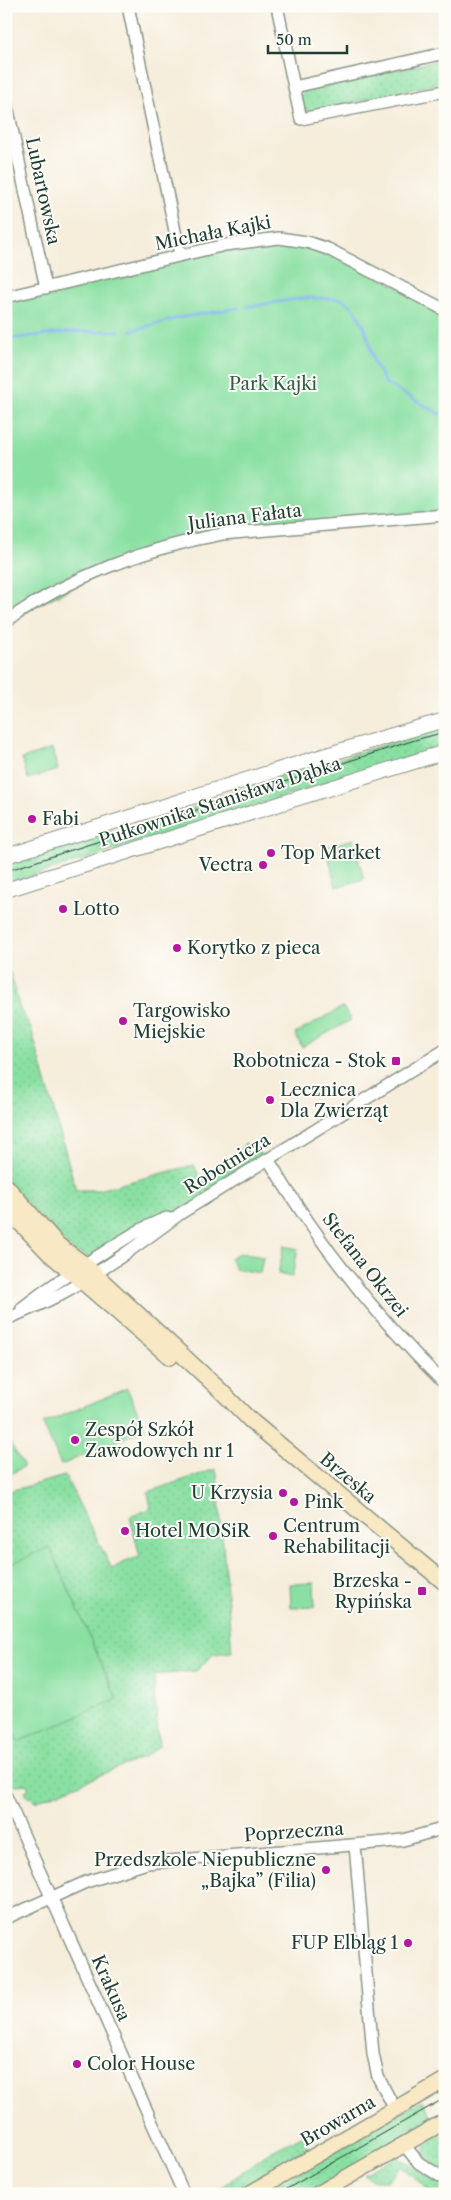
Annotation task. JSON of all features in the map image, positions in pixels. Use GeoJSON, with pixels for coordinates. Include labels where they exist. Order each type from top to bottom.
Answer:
{"type":"FeatureCollection","features":[{"type":"Feature","properties":{"kind":"main road"},"geometry":{"type":"LineString","coordinates":[[6,1186],[83,1273]]}},
{"type":"Feature","properties":{"kind":"main road"},"geometry":{"type":"LineString","coordinates":[[6,1208],[38,1243],[83,1273]]}},
{"type":"Feature","properties":{"kind":"main road","name":"Brzeska"},"geometry":{"type":"LineString","coordinates":[[83,1273],[220,1390],[250,1420],[445,1583]]}},
{"type":"Feature","properties":{"kind":"main road","name":"Browarna"},"geometry":{"type":"LineString","coordinates":[[249,2194],[445,2080]]}},
{"type":"Feature","properties":{"kind":"main road"},"geometry":{"type":"LineString","coordinates":[[318,2194],[445,2121]]}},
{"type":"Feature","properties":{"kind":"street"},"geometry":{"type":"LineString","coordinates":[[128,6],[180,255]]}},
{"type":"Feature","properties":{"kind":"street"},"geometry":{"type":"LineString","coordinates":[[277,6],[301,119],[445,91]]}},
{"type":"Feature","properties":{"kind":"street"},"geometry":{"type":"LineString","coordinates":[[294,87],[445,54]]}},
{"type":"Feature","properties":{"kind":"street","name":"Lubartowska"},"geometry":{"type":"LineString","coordinates":[[6,101],[46,288]]}},
{"type":"Feature","properties":{"kind":"street","name":"Michała Kajki"},"geometry":{"type":"LineString","coordinates":[[6,297],[180,255],[267,238],[291,238],[328,249],[445,310]]}},
{"type":"Feature","properties":{"kind":"street","name":"Juliana Fałata"},"geometry":{"type":"LineString","coordinates":[[6,622],[41,599],[92,574],[150,552],[192,539],[222,534],[445,515]]}},
{"type":"Feature","properties":{"kind":"street","name":"Pułkownika Stanisława Dąbka"},"geometry":{"type":"LineString","coordinates":[[6,856],[380,738],[445,720]]}},
{"type":"Feature","properties":{"kind":"street","name":"Pułkownika Stanisława Dąbka"},"geometry":{"type":"LineString","coordinates":[[6,890],[445,752]]}},
{"type":"Feature","properties":{"kind":"street","name":"Robotnicza"},"geometry":{"type":"LineString","coordinates":[[8,1319],[55,1297],[83,1273],[148,1238],[181,1213],[445,1050]]}},
{"type":"Feature","properties":{"kind":"street","name":"Stefana Okrzei"},"geometry":{"type":"LineString","coordinates":[[268,1159],[312,1228],[349,1279],[406,1345],[445,1384]]}},
{"type":"Feature","properties":{"kind":"street","name":"Krakusa"},"geometry":{"type":"LineString","coordinates":[[6,1796],[184,2194]]}},
{"type":"Feature","properties":{"kind":"street","name":"Poprzeczna"},"geometry":{"type":"LineString","coordinates":[[6,1918],[51,1897],[136,1865],[175,1859],[403,1840],[445,1828]]}},
{"type":"Feature","properties":{"kind":"street"},"geometry":{"type":"LineString","coordinates":[[355,1844],[374,2064],[378,2077],[395,2110]]}},
{"type":"Feature","properties":{"kind":"street"},"geometry":{"type":"LineString","coordinates":[[404,2145],[419,2163],[445,2179]]}},
{"type":"Feature","properties":{"kind":"green space"},"geometry":{"type":"Polygon","coordinates":[[[445,59],[445,82],[309,112],[303,108],[300,96],[306,90],[445,59]]]}},
{"type":"Feature","properties":{"kind":"green space","name":"Park Kajki"},"geometry":{"type":"Polygon","coordinates":[[[307,242],[445,310],[445,515],[222,534],[124,562],[6,621],[6,297],[225,245],[307,242]]]}},
{"type":"Feature","properties":{"kind":"green space"},"geometry":{"type":"Polygon","coordinates":[[[445,726],[445,746],[6,884],[6,864],[109,830],[116,833],[205,804],[237,790],[445,726]]]}},
{"type":"Feature","properties":{"kind":"green space"},"geometry":{"type":"Polygon","coordinates":[[[52,749],[58,770],[28,779],[22,759],[52,749]]]}},
{"type":"Feature","properties":{"kind":"green space"},"geometry":{"type":"Polygon","coordinates":[[[353,839],[364,879],[336,887],[326,847],[353,839]]]}},
{"type":"Feature","properties":{"kind":"green space"},"geometry":{"type":"Polygon","coordinates":[[[10,972],[20,1009],[31,1028],[76,1190],[98,1190],[194,1165],[200,1178],[235,1158],[245,1143],[268,1159],[95,1266],[84,1254],[74,1252],[6,1181],[6,973],[10,972]]]}},
{"type":"Feature","properties":{"kind":"green space"},"geometry":{"type":"Polygon","coordinates":[[[343,1007],[351,1020],[302,1047],[295,1034],[343,1007]]]}},
{"type":"Feature","properties":{"kind":"green space"},"geometry":{"type":"Polygon","coordinates":[[[284,1246],[298,1249],[292,1277],[278,1274],[284,1246]]]}},
{"type":"Feature","properties":{"kind":"green space"},"geometry":{"type":"Polygon","coordinates":[[[239,1253],[263,1257],[260,1273],[235,1269],[230,1258],[239,1253]]]}},
{"type":"Feature","properties":{"kind":"green space"},"geometry":{"type":"Polygon","coordinates":[[[127,1388],[145,1429],[61,1465],[43,1424],[127,1388]]]}},
{"type":"Feature","properties":{"kind":"green space"},"geometry":{"type":"Polygon","coordinates":[[[8,1440],[24,1466],[6,1477],[6,1441],[8,1440]]]}},
{"type":"Feature","properties":{"kind":"green space"},"geometry":{"type":"Polygon","coordinates":[[[215,1469],[217,1474],[232,1652],[214,1654],[196,1671],[155,1675],[154,1691],[159,1746],[144,1757],[35,1802],[32,1796],[28,1797],[25,1791],[29,1789],[27,1784],[7,1786],[6,1492],[65,1476],[112,1569],[124,1562],[140,1557],[130,1517],[151,1508],[148,1492],[215,1469]]]}},
{"type":"Feature","properties":{"kind":"green space"},"geometry":{"type":"Polygon","coordinates":[[[50,1547],[117,1699],[18,1742],[6,1715],[6,1566],[50,1547]]]}},
{"type":"Feature","properties":{"kind":"green space"},"geometry":{"type":"Polygon","coordinates":[[[314,1583],[315,1607],[291,1608],[290,1584],[314,1583]]]}},
{"type":"Feature","properties":{"kind":"green space"},"geometry":{"type":"Polygon","coordinates":[[[423,2100],[434,2121],[308,2194],[261,2194],[423,2100]]]}},
{"type":"Feature","properties":{"kind":"green space"},"geometry":{"type":"Polygon","coordinates":[[[445,2127],[445,2147],[441,2158],[445,2159],[445,2172],[430,2160],[425,2150],[431,2139],[445,2127]]]}},
{"type":"Feature","properties":{"kind":"green space"},"geometry":{"type":"Polygon","coordinates":[[[304,2135],[308,2148],[285,2161],[266,2178],[238,2194],[213,2194],[268,2153],[304,2135]]]}},
{"type":"Feature","properties":{"kind":"green space"},"geometry":{"type":"Polygon","coordinates":[[[397,2157],[445,2186],[445,2194],[433,2194],[401,2166],[387,2181],[374,2181],[364,2174],[397,2157]]]}},
{"type":"Feature","properties":{"kind":"waterway"},"geometry":{"type":"LineString","coordinates":[[247,307],[303,298],[342,299],[354,308],[365,328],[374,362],[385,383],[445,417]]}},
{"type":"Feature","properties":{"kind":"waterway"},"geometry":{"type":"LineString","coordinates":[[131,331],[178,318],[238,308]]}},
{"type":"Feature","properties":{"kind":"waterway"},"geometry":{"type":"LineString","coordinates":[[6,339],[72,332],[119,331]]}},
{"type":"Feature","properties":{"kind":"tram line"},"geometry":{"type":"LineString","coordinates":[[6,871],[445,732]]}},
{"type":"Feature","properties":{"kind":"tram line"},"geometry":{"type":"LineString","coordinates":[[278,2194],[445,2098]]}},
{"type":"Feature","properties":{"kind":"place","name":"Fabi"},"geometry":{"type":"Point","coordinates":[32,819]}},
{"type":"Feature","properties":{"kind":"place","name":"Top Market"},"geometry":{"type":"Point","coordinates":[271,853]}},
{"type":"Feature","properties":{"kind":"place","name":"Vectra"},"geometry":{"type":"Point","coordinates":[263,865]}},
{"type":"Feature","properties":{"kind":"place","name":"Lotto"},"geometry":{"type":"Point","coordinates":[63,909]}},
{"type":"Feature","properties":{"kind":"place","name":"Korytko z pieca"},"geometry":{"type":"Point","coordinates":[177,948]}},
{"type":"Feature","properties":{"kind":"place","name":"Targowisko Miejskie"},"geometry":{"type":"Point","coordinates":[123,1021]}},
{"type":"Feature","properties":{"kind":"place","name":"Robotnicza - Stok"},"geometry":{"type":"Point","coordinates":[396,1061]}},
{"type":"Feature","properties":{"kind":"place","name":"Lecznica Dla Zwierząt"},"geometry":{"type":"Point","coordinates":[270,1100]}},
{"type":"Feature","properties":{"kind":"place","name":"Zespół Szkół Zawodowych nr 1"},"geometry":{"type":"Point","coordinates":[75,1440]}},
{"type":"Feature","properties":{"kind":"place","name":"U Krzysia"},"geometry":{"type":"Point","coordinates":[283,1493]}},
{"type":"Feature","properties":{"kind":"place","name":"Pink"},"geometry":{"type":"Point","coordinates":[294,1502]}},
{"type":"Feature","properties":{"kind":"place","name":"Hotel MOSiR"},"geometry":{"type":"Point","coordinates":[125,1531]}},
{"type":"Feature","properties":{"kind":"place","name":"Centrum Rehabilitacji"},"geometry":{"type":"Point","coordinates":[273,1536]}},
{"type":"Feature","properties":{"kind":"place","name":"Brzeska - Rypińska"},"geometry":{"type":"Point","coordinates":[422,1591]}},
{"type":"Feature","properties":{"kind":"place","name":"Przedszkole Niepubliczne „Bajka” (Filia)"},"geometry":{"type":"Point","coordinates":[326,1870]}},
{"type":"Feature","properties":{"kind":"place","name":"FUP Elbląg 1"},"geometry":{"type":"Point","coordinates":[408,1943]}},
{"type":"Feature","properties":{"kind":"place","name":"Color House"},"geometry":{"type":"Point","coordinates":[77,2064]}}]}
